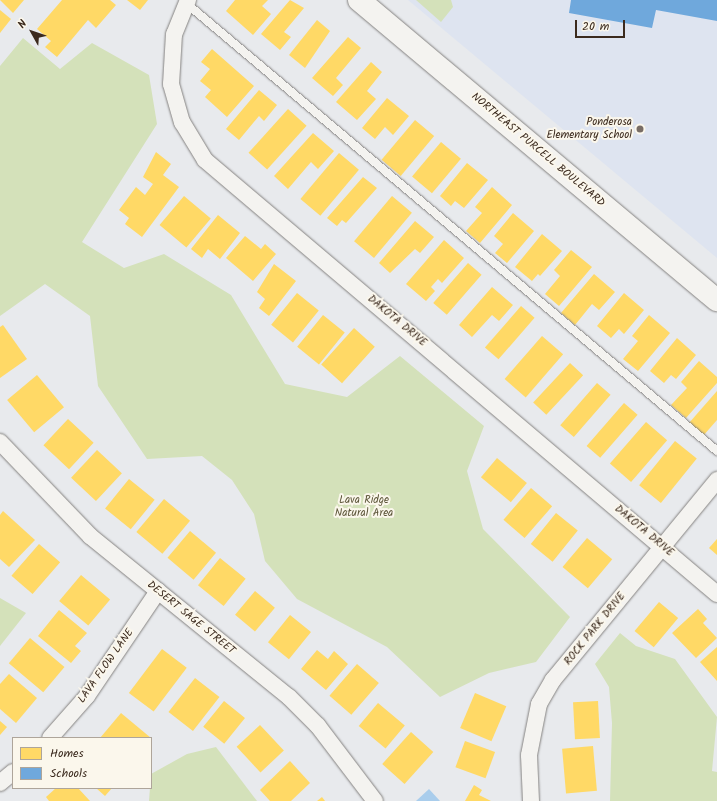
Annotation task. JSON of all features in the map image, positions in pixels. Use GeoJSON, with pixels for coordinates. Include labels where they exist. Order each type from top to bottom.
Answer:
{"type":"FeatureCollection","features":[{"type":"Feature","properties":{"kind":"street","name":"NORTHEAST PURCELL BOULEVARD"},"geometry":{"type":"LineString","coordinates":[[359,0],[717,300]]}},
{"type":"Feature","properties":{"kind":"street","name":"DAKOTA DRIVE"},"geometry":{"type":"LineString","coordinates":[[185,1],[174,34],[171,84],[182,122],[205,160],[717,594]]}},
{"type":"Feature","properties":{"kind":"street","name":"DESERT SAGE STREET"},"geometry":{"type":"LineString","coordinates":[[0,442],[90,536],[289,697],[318,726],[375,801]]}},
{"type":"Feature","properties":{"kind":"street","name":"ROCK PARK DRIVE"},"geometry":{"type":"LineString","coordinates":[[531,801],[529,755],[539,704],[553,680],[717,480]]}},
{"type":"Feature","properties":{"kind":"street","name":"LAVA FLOW LANE"},"geometry":{"type":"LineString","coordinates":[[51,737],[87,696],[158,591]]}},
{"type":"Feature","properties":{"kind":"street"},"geometry":{"type":"LineString","coordinates":[[0,783],[12,773]]}},
{"type":"Feature","properties":{"kind":"lane"},"geometry":{"type":"LineString","coordinates":[[185,1],[717,451]]}},
{"type":"Feature","properties":{"kind":"shaded area","name":"Ponderosa Elementary School"},"geometry":{"type":"Polygon","coordinates":[[[408,0],[717,0],[717,258],[408,0]]]}},
{"type":"Feature","properties":{"kind":"green space"},"geometry":{"type":"Polygon","coordinates":[[[416,0],[451,0],[453,7],[441,22],[416,0]]]}},
{"type":"Feature","properties":{"kind":"green space","name":"Lava Ridge Natural Area"},"geometry":{"type":"Polygon","coordinates":[[[23,38],[60,69],[92,43],[149,75],[157,124],[82,242],[124,268],[164,254],[231,295],[285,384],[347,397],[400,356],[484,426],[467,471],[483,529],[570,617],[536,662],[489,673],[440,697],[387,647],[297,599],[265,561],[254,514],[232,480],[202,456],[147,459],[98,386],[90,316],[45,284],[0,316],[0,66],[23,38]]]}},
{"type":"Feature","properties":{"kind":"green space"},"geometry":{"type":"Polygon","coordinates":[[[0,598],[26,613],[0,646],[0,598]]]}},
{"type":"Feature","properties":{"kind":"green space"},"geometry":{"type":"Polygon","coordinates":[[[620,633],[636,646],[675,659],[717,717],[712,771],[717,772],[717,801],[610,801],[612,723],[609,687],[595,664],[620,633]]]}},
{"type":"Feature","properties":{"kind":"green space"},"geometry":{"type":"Polygon","coordinates":[[[216,747],[257,801],[149,801],[150,789],[152,789],[152,773],[187,754],[216,747]]]}},
{"type":"Feature","properties":{"kind":"water"},"geometry":{"type":"Polygon","coordinates":[[[429,789],[440,801],[416,801],[429,789]]]}},
{"type":"Feature","properties":{"kind":"building: Homes"},"geometry":{"type":"Polygon","coordinates":[[[0,0],[24,0],[13,13],[0,0]]]}},
{"type":"Feature","properties":{"kind":"building: Homes"},"geometry":{"type":"Polygon","coordinates":[[[62,0],[110,0],[116,5],[96,28],[88,20],[57,57],[45,47],[51,41],[37,29],[62,0]]]}},
{"type":"Feature","properties":{"kind":"building: Homes"},"geometry":{"type":"Polygon","coordinates":[[[127,0],[148,0],[140,10],[127,0]]]}},
{"type":"Feature","properties":{"kind":"building: Homes"},"geometry":{"type":"Polygon","coordinates":[[[235,0],[268,0],[262,6],[271,14],[253,35],[226,11],[235,0]]]}},
{"type":"Feature","properties":{"kind":"building: Homes"},"geometry":{"type":"Polygon","coordinates":[[[290,0],[304,8],[284,32],[291,37],[280,50],[261,34],[290,0]]]}},
{"type":"Feature","properties":{"kind":"building: Homes"},"geometry":{"type":"Polygon","coordinates":[[[0,10],[11,19],[0,33],[0,10]]]}},
{"type":"Feature","properties":{"kind":"building: Homes"},"geometry":{"type":"Polygon","coordinates":[[[317,20],[330,31],[305,68],[289,55],[317,20]]]}},
{"type":"Feature","properties":{"kind":"building: Homes"},"geometry":{"type":"Polygon","coordinates":[[[348,37],[361,48],[336,78],[343,85],[333,96],[312,78],[348,37]]]}},
{"type":"Feature","properties":{"kind":"building: Homes"},"geometry":{"type":"Polygon","coordinates":[[[212,49],[254,86],[227,117],[205,97],[211,90],[200,81],[210,69],[201,62],[212,49]]]}},
{"type":"Feature","properties":{"kind":"building: Homes"},"geometry":{"type":"Polygon","coordinates":[[[371,62],[382,72],[367,91],[376,99],[357,120],[336,102],[371,62]]]}},
{"type":"Feature","properties":{"kind":"building: Homes"},"geometry":{"type":"Polygon","coordinates":[[[259,90],[277,105],[264,121],[259,116],[239,140],[226,129],[259,90]]]}},
{"type":"Feature","properties":{"kind":"building: Homes"},"geometry":{"type":"Polygon","coordinates":[[[387,98],[409,116],[393,135],[385,127],[375,139],[362,128],[387,98]]]}},
{"type":"Feature","properties":{"kind":"building: Homes"},"geometry":{"type":"Polygon","coordinates":[[[288,109],[307,126],[267,170],[249,153],[288,109]]]}},
{"type":"Feature","properties":{"kind":"building: Homes"},"geometry":{"type":"Polygon","coordinates":[[[415,120],[434,136],[401,176],[382,160],[415,120]]]}},
{"type":"Feature","properties":{"kind":"building: Homes"},"geometry":{"type":"Polygon","coordinates":[[[313,133],[334,151],[318,169],[311,162],[288,189],[274,176],[313,133]]]}},
{"type":"Feature","properties":{"kind":"building: Homes"},"geometry":{"type":"Polygon","coordinates":[[[441,142],[461,159],[432,193],[412,176],[441,142]]]}},
{"type":"Feature","properties":{"kind":"building: Homes"},"geometry":{"type":"Polygon","coordinates":[[[156,152],[171,164],[163,175],[179,187],[142,237],[125,224],[129,218],[119,210],[136,187],[145,195],[153,184],[143,177],[156,152]]]}},
{"type":"Feature","properties":{"kind":"building: Homes"},"geometry":{"type":"Polygon","coordinates":[[[339,153],[359,170],[320,216],[300,199],[339,153]]]}},
{"type":"Feature","properties":{"kind":"building: Homes"},"geometry":{"type":"Polygon","coordinates":[[[467,163],[488,180],[464,208],[455,201],[451,206],[440,196],[467,163]]]}},
{"type":"Feature","properties":{"kind":"building: Homes"},"geometry":{"type":"Polygon","coordinates":[[[363,177],[377,188],[346,223],[342,220],[337,226],[327,218],[363,177]]]}},
{"type":"Feature","properties":{"kind":"building: Homes"},"geometry":{"type":"Polygon","coordinates":[[[492,187],[512,205],[480,243],[466,231],[482,213],[475,207],[492,187]]]}},
{"type":"Feature","properties":{"kind":"building: Homes"},"geometry":{"type":"Polygon","coordinates":[[[184,196],[211,218],[186,248],[160,225],[184,196]]]}},
{"type":"Feature","properties":{"kind":"building: Homes"},"geometry":{"type":"Polygon","coordinates":[[[392,196],[412,213],[374,258],[354,241],[392,196]]]}},
{"type":"Feature","properties":{"kind":"building: Homes"},"geometry":{"type":"Polygon","coordinates":[[[513,213],[534,231],[507,263],[495,253],[503,244],[494,236],[513,213]]]}},
{"type":"Feature","properties":{"kind":"building: Homes"},"geometry":{"type":"Polygon","coordinates":[[[218,215],[240,233],[220,259],[208,249],[202,258],[191,249],[218,215]]]}},
{"type":"Feature","properties":{"kind":"building: Homes"},"geometry":{"type":"Polygon","coordinates":[[[415,221],[434,237],[420,253],[415,249],[390,273],[379,263],[415,221]]]}},
{"type":"Feature","properties":{"kind":"building: Homes"},"geometry":{"type":"Polygon","coordinates":[[[542,234],[562,251],[540,276],[538,274],[532,281],[515,267],[542,234]]]}},
{"type":"Feature","properties":{"kind":"building: Homes"},"geometry":{"type":"Polygon","coordinates":[[[245,236],[261,249],[265,244],[276,254],[253,281],[226,258],[245,236]]]}},
{"type":"Feature","properties":{"kind":"building: Homes"},"geometry":{"type":"Polygon","coordinates":[[[444,240],[464,258],[442,283],[438,279],[431,287],[435,291],[426,301],[406,284],[444,240]]]}},
{"type":"Feature","properties":{"kind":"building: Homes"},"geometry":{"type":"Polygon","coordinates":[[[571,250],[592,267],[559,306],[545,294],[560,276],[554,270],[571,250]]]}},
{"type":"Feature","properties":{"kind":"building: Homes"},"geometry":{"type":"Polygon","coordinates":[[[468,263],[482,275],[447,315],[433,303],[468,263]]]}},
{"type":"Feature","properties":{"kind":"building: Homes"},"geometry":{"type":"Polygon","coordinates":[[[274,264],[296,281],[269,316],[259,308],[265,299],[257,292],[274,264]]]}},
{"type":"Feature","properties":{"kind":"building: Homes"},"geometry":{"type":"Polygon","coordinates":[[[594,274],[615,292],[599,310],[592,304],[575,325],[561,313],[594,274]]]}},
{"type":"Feature","properties":{"kind":"building: Homes"},"geometry":{"type":"Polygon","coordinates":[[[492,287],[513,305],[499,321],[492,315],[472,337],[459,325],[492,287]]]}},
{"type":"Feature","properties":{"kind":"building: Homes"},"geometry":{"type":"Polygon","coordinates":[[[297,293],[319,311],[293,342],[271,325],[297,293]]]}},
{"type":"Feature","properties":{"kind":"building: Homes"},"geometry":{"type":"Polygon","coordinates":[[[624,293],[644,310],[624,334],[619,329],[611,338],[597,326],[624,293]]]}},
{"type":"Feature","properties":{"kind":"building: Homes"},"geometry":{"type":"Polygon","coordinates":[[[521,306],[535,318],[499,359],[485,348],[521,306]]]}},
{"type":"Feature","properties":{"kind":"building: Homes"},"geometry":{"type":"Polygon","coordinates":[[[323,315],[345,333],[319,364],[297,347],[323,315]]]}},
{"type":"Feature","properties":{"kind":"building: Homes"},"geometry":{"type":"Polygon","coordinates":[[[649,315],[670,333],[638,371],[623,359],[638,341],[632,336],[649,315]]]}},
{"type":"Feature","properties":{"kind":"building: Homes"},"geometry":{"type":"Polygon","coordinates":[[[3,325],[27,359],[0,378],[0,327],[3,325]]]}},
{"type":"Feature","properties":{"kind":"building: Homes"},"geometry":{"type":"Polygon","coordinates":[[[354,328],[375,347],[342,383],[321,364],[354,328]]]}},
{"type":"Feature","properties":{"kind":"building: Homes"},"geometry":{"type":"Polygon","coordinates":[[[542,336],[563,354],[526,397],[505,379],[542,336]]]}},
{"type":"Feature","properties":{"kind":"building: Homes"},"geometry":{"type":"Polygon","coordinates":[[[677,338],[696,355],[676,379],[671,375],[664,383],[650,371],[677,338]]]}},
{"type":"Feature","properties":{"kind":"building: Homes"},"geometry":{"type":"Polygon","coordinates":[[[699,361],[717,377],[717,383],[686,418],[671,405],[687,388],[681,382],[699,361]]]}},
{"type":"Feature","properties":{"kind":"building: Homes"},"geometry":{"type":"Polygon","coordinates":[[[570,363],[583,375],[546,415],[533,402],[570,363]]]}},
{"type":"Feature","properties":{"kind":"building: Homes"},"geometry":{"type":"Polygon","coordinates":[[[37,375],[64,407],[34,432],[7,400],[37,375]]]}},
{"type":"Feature","properties":{"kind":"building: Homes"},"geometry":{"type":"Polygon","coordinates":[[[597,383],[611,395],[574,437],[560,425],[597,383]]]}},
{"type":"Feature","properties":{"kind":"building: Homes"},"geometry":{"type":"Polygon","coordinates":[[[717,391],[717,420],[703,436],[689,423],[717,391]]]}},
{"type":"Feature","properties":{"kind":"building: Homes"},"geometry":{"type":"Polygon","coordinates":[[[624,403],[638,415],[600,458],[587,446],[624,403]]]}},
{"type":"Feature","properties":{"kind":"building: Homes"},"geometry":{"type":"Polygon","coordinates":[[[68,419],[94,443],[69,469],[43,445],[68,419]]]}},
{"type":"Feature","properties":{"kind":"building: Homes"},"geometry":{"type":"Polygon","coordinates":[[[646,422],[667,440],[631,482],[610,464],[646,422]]]}},
{"type":"Feature","properties":{"kind":"building: Homes"},"geometry":{"type":"Polygon","coordinates":[[[675,441],[697,459],[661,503],[639,485],[675,441]]]}},
{"type":"Feature","properties":{"kind":"building: Homes"},"geometry":{"type":"Polygon","coordinates":[[[97,450],[122,473],[96,501],[71,478],[97,450]]]}},
{"type":"Feature","properties":{"kind":"building: Homes"},"geometry":{"type":"Polygon","coordinates":[[[497,458],[527,483],[511,502],[481,477],[497,458]]]}},
{"type":"Feature","properties":{"kind":"building: Homes"},"geometry":{"type":"Polygon","coordinates":[[[129,479],[155,500],[131,529],[105,509],[129,479]]]}},
{"type":"Feature","properties":{"kind":"building: Homes"},"geometry":{"type":"Polygon","coordinates":[[[531,488],[552,506],[525,538],[503,520],[531,488]]]}},
{"type":"Feature","properties":{"kind":"building: Homes"},"geometry":{"type":"Polygon","coordinates":[[[164,499],[190,521],[162,554],[136,532],[164,499]]]}},
{"type":"Feature","properties":{"kind":"building: Homes"},"geometry":{"type":"Polygon","coordinates":[[[3,511],[35,540],[9,567],[0,559],[0,515],[3,511]]]}},
{"type":"Feature","properties":{"kind":"building: Homes"},"geometry":{"type":"Polygon","coordinates":[[[556,513],[578,531],[553,562],[531,544],[556,513]]]}},
{"type":"Feature","properties":{"kind":"building: Homes"},"geometry":{"type":"Polygon","coordinates":[[[190,531],[216,553],[194,580],[168,558],[190,531]]]}},
{"type":"Feature","properties":{"kind":"building: Homes"},"geometry":{"type":"Polygon","coordinates":[[[587,538],[612,559],[588,588],[563,567],[587,538]]]}},
{"type":"Feature","properties":{"kind":"building: Homes"},"geometry":{"type":"Polygon","coordinates":[[[717,539],[717,555],[709,548],[717,539]]]}},
{"type":"Feature","properties":{"kind":"building: Homes"},"geometry":{"type":"Polygon","coordinates":[[[39,544],[60,562],[33,594],[11,576],[39,544]]]}},
{"type":"Feature","properties":{"kind":"building: Homes"},"geometry":{"type":"Polygon","coordinates":[[[220,558],[246,579],[224,606],[198,585],[220,558]]]}},
{"type":"Feature","properties":{"kind":"building: Homes"},"geometry":{"type":"Polygon","coordinates":[[[81,575],[110,599],[88,625],[59,601],[81,575]]]}},
{"type":"Feature","properties":{"kind":"building: Homes"},"geometry":{"type":"Polygon","coordinates":[[[255,591],[275,608],[255,631],[235,615],[255,591]]]}},
{"type":"Feature","properties":{"kind":"building: Homes"},"geometry":{"type":"Polygon","coordinates":[[[659,602],[678,618],[654,647],[635,631],[659,602]]]}},
{"type":"Feature","properties":{"kind":"building: Homes"},"geometry":{"type":"Polygon","coordinates":[[[698,609],[707,619],[703,623],[717,638],[696,658],[672,633],[698,609]]]}},
{"type":"Feature","properties":{"kind":"building: Homes"},"geometry":{"type":"Polygon","coordinates":[[[59,610],[87,633],[75,646],[81,651],[71,663],[38,636],[59,610]]]}},
{"type":"Feature","properties":{"kind":"building: Homes"},"geometry":{"type":"Polygon","coordinates":[[[290,615],[311,632],[289,659],[268,642],[290,615]]]}},
{"type":"Feature","properties":{"kind":"building: Homes"},"geometry":{"type":"Polygon","coordinates":[[[30,638],[64,667],[43,692],[9,663],[30,638]]]}},
{"type":"Feature","properties":{"kind":"building: Homes"},"geometry":{"type":"Polygon","coordinates":[[[717,647],[717,681],[700,662],[717,647]]]}},
{"type":"Feature","properties":{"kind":"building: Homes"},"geometry":{"type":"Polygon","coordinates":[[[162,649],[187,668],[154,712],[129,693],[162,649]]]}},
{"type":"Feature","properties":{"kind":"building: Homes"},"geometry":{"type":"Polygon","coordinates":[[[317,650],[328,659],[334,651],[348,664],[326,690],[301,669],[317,650]]]}},
{"type":"Feature","properties":{"kind":"building: Homes"},"geometry":{"type":"Polygon","coordinates":[[[357,664],[379,683],[351,715],[329,696],[357,664]]]}},
{"type":"Feature","properties":{"kind":"building: Homes"},"geometry":{"type":"Polygon","coordinates":[[[9,674],[37,698],[16,723],[0,709],[0,684],[9,674]]]}},
{"type":"Feature","properties":{"kind":"building: Homes"},"geometry":{"type":"Polygon","coordinates":[[[195,678],[219,697],[193,731],[169,712],[195,678]]]}},
{"type":"Feature","properties":{"kind":"building: Homes"},"geometry":{"type":"Polygon","coordinates":[[[475,693],[506,706],[491,741],[460,728],[475,693]]]}},
{"type":"Feature","properties":{"kind":"building: Homes"},"geometry":{"type":"Polygon","coordinates":[[[224,701],[245,718],[224,744],[203,727],[224,701]]]}},
{"type":"Feature","properties":{"kind":"building: Homes"},"geometry":{"type":"Polygon","coordinates":[[[598,701],[600,738],[575,739],[573,702],[598,701]]]}},
{"type":"Feature","properties":{"kind":"building: Homes"},"geometry":{"type":"Polygon","coordinates":[[[378,703],[405,725],[386,748],[359,726],[378,703]]]}},
{"type":"Feature","properties":{"kind":"building: Homes"},"geometry":{"type":"Polygon","coordinates":[[[121,713],[150,737],[101,737],[121,713]]]}},
{"type":"Feature","properties":{"kind":"building: Homes"},"geometry":{"type":"Polygon","coordinates":[[[0,721],[7,727],[0,735],[0,721]]]}},
{"type":"Feature","properties":{"kind":"building: Homes"},"geometry":{"type":"Polygon","coordinates":[[[260,725],[284,751],[260,772],[237,747],[260,725]]]}},
{"type":"Feature","properties":{"kind":"building: Homes"},"geometry":{"type":"Polygon","coordinates":[[[411,732],[433,752],[405,784],[382,764],[411,732]]]}},
{"type":"Feature","properties":{"kind":"building: Homes"},"geometry":{"type":"Polygon","coordinates":[[[465,741],[495,752],[485,778],[455,767],[465,741]]]}},
{"type":"Feature","properties":{"kind":"building: Homes"},"geometry":{"type":"Polygon","coordinates":[[[593,746],[597,791],[566,794],[562,749],[593,746]]]}},
{"type":"Feature","properties":{"kind":"building: Homes"},"geometry":{"type":"Polygon","coordinates":[[[290,761],[310,783],[291,801],[270,801],[260,790],[290,761]]]}},
{"type":"Feature","properties":{"kind":"building: Homes"},"geometry":{"type":"Polygon","coordinates":[[[474,785],[482,790],[479,795],[491,801],[465,801],[474,785]]]}},
{"type":"Feature","properties":{"kind":"building: Homes"},"geometry":{"type":"Polygon","coordinates":[[[55,789],[79,789],[90,801],[49,801],[46,797],[55,789]]]}},
{"type":"Feature","properties":{"kind":"building: Homes"},"geometry":{"type":"Polygon","coordinates":[[[97,789],[111,789],[105,796],[97,789]]]}},
{"type":"Feature","properties":{"kind":"building: Homes"},"geometry":{"type":"Polygon","coordinates":[[[322,797],[325,801],[317,801],[322,797]]]}},
{"type":"Feature","properties":{"kind":"building: Schools"},"geometry":{"type":"Polygon","coordinates":[[[571,0],[717,0],[717,21],[656,10],[652,28],[569,13],[571,0]]]}},
{"type":"Feature","properties":{"kind":"place","name":"Ponderosa Elementary School"},"geometry":{"type":"Point","coordinates":[640,129]}}]}
